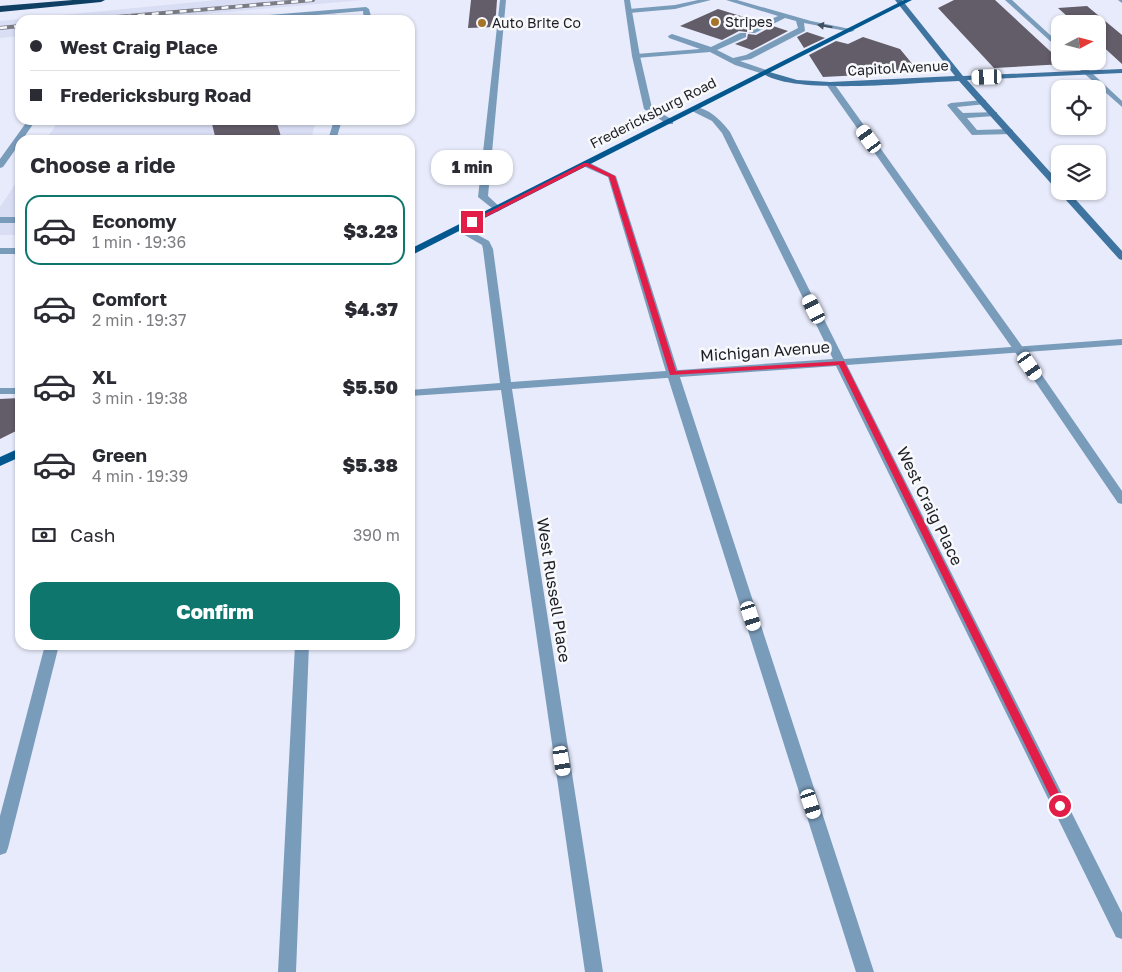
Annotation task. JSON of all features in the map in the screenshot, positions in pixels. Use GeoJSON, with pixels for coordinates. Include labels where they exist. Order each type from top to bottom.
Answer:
{"type":"FeatureCollection","features":[{"type":"Feature","properties":{"kind":"highway"},"geometry":{"type":"LineString","coordinates":[[0,5],[50,0]]}},
{"type":"Feature","properties":{"kind":"highway"},"geometry":{"type":"LineString","coordinates":[[0,9],[101,0]]}},
{"type":"Feature","properties":{"kind":"main road","name":"Fredericksburg Road"},"geometry":{"type":"LineString","coordinates":[[415,250],[851,30],[903,1]]}},
{"type":"Feature","properties":{"kind":"main road"},"geometry":{"type":"LineString","coordinates":[[0,462],[15,454]]}},
{"type":"Feature","properties":{"kind":"street"},"geometry":{"type":"LineString","coordinates":[[497,209],[482,197],[503,0]]}},
{"type":"Feature","properties":{"kind":"street"},"geometry":{"type":"LineString","coordinates":[[627,0],[636,56],[648,108],[670,122]]}},
{"type":"Feature","properties":{"kind":"street"},"geometry":{"type":"LineString","coordinates":[[629,11],[674,11],[708,0]]}},
{"type":"Feature","properties":{"kind":"street"},"geometry":{"type":"LineString","coordinates":[[729,0],[800,20],[851,30]]}},
{"type":"Feature","properties":{"kind":"street"},"geometry":{"type":"LineString","coordinates":[[1008,0],[1051,40]]}},
{"type":"Feature","properties":{"kind":"street"},"geometry":{"type":"LineString","coordinates":[[903,1],[961,78],[1051,178]]}},
{"type":"Feature","properties":{"kind":"street"},"geometry":{"type":"LineString","coordinates":[[292,15],[366,9],[367,15]]}},
{"type":"Feature","properties":{"kind":"street"},"geometry":{"type":"LineString","coordinates":[[770,26],[784,16]]}},
{"type":"Feature","properties":{"kind":"street"},"geometry":{"type":"LineString","coordinates":[[732,60],[802,29],[800,20]]}},
{"type":"Feature","properties":{"kind":"street"},"geometry":{"type":"LineString","coordinates":[[752,31],[761,27],[779,26]]}},
{"type":"Feature","properties":{"kind":"street"},"geometry":{"type":"LineString","coordinates":[[672,36],[766,73]]}},
{"type":"Feature","properties":{"kind":"street"},"geometry":{"type":"LineString","coordinates":[[636,56],[711,50],[744,39]]}},
{"type":"Feature","properties":{"kind":"street"},"geometry":{"type":"LineString","coordinates":[[1085,70],[1122,105]]}},
{"type":"Feature","properties":{"kind":"street","name":"Capitol Avenue"},"geometry":{"type":"LineString","coordinates":[[766,73],[796,82],[830,84],[1122,71]]}},
{"type":"Feature","properties":{"kind":"street"},"geometry":{"type":"LineString","coordinates":[[830,84],[1020,351],[1122,500]]}},
{"type":"Feature","properties":{"kind":"street"},"geometry":{"type":"LineString","coordinates":[[983,102],[951,104],[976,133],[1010,132]]}},
{"type":"Feature","properties":{"kind":"street","name":"West Craig Place"},"geometry":{"type":"LineString","coordinates":[[695,109],[715,119],[726,132],[1122,931]]}},
{"type":"Feature","properties":{"kind":"street"},"geometry":{"type":"LineString","coordinates":[[961,116],[994,114]]}},
{"type":"Feature","properties":{"kind":"street"},"geometry":{"type":"LineString","coordinates":[[0,166],[15,144]]}},
{"type":"Feature","properties":{"kind":"street"},"geometry":{"type":"LineString","coordinates":[[586,164],[612,176],[864,972]]}},
{"type":"Feature","properties":{"kind":"street"},"geometry":{"type":"LineString","coordinates":[[1071,200],[1122,257]]}},
{"type":"Feature","properties":{"kind":"street"},"geometry":{"type":"LineString","coordinates":[[0,220],[15,220]]}},
{"type":"Feature","properties":{"kind":"street","name":"West Russell Place"},"geometry":{"type":"LineString","coordinates":[[459,228],[486,243],[488,249],[506,385],[594,972]]}},
{"type":"Feature","properties":{"kind":"street"},"geometry":{"type":"LineString","coordinates":[[0,251],[15,251]]}},
{"type":"Feature","properties":{"kind":"street","name":"Michigan Avenue"},"geometry":{"type":"LineString","coordinates":[[415,393],[673,373],[1020,351],[1122,342]]}},
{"type":"Feature","properties":{"kind":"street"},"geometry":{"type":"LineString","coordinates":[[0,391],[15,390]]}},
{"type":"Feature","properties":{"kind":"street"},"geometry":{"type":"LineString","coordinates":[[0,848],[51,650]]}},
{"type":"Feature","properties":{"kind":"street"},"geometry":{"type":"LineString","coordinates":[[287,972],[302,650]]}},
{"type":"Feature","properties":{"kind":"shaded area"},"geometry":{"type":"Polygon","coordinates":[[[217,0],[363,0],[194,15],[62,15],[217,0]]]}},
{"type":"Feature","properties":{"kind":"shaded area"},"geometry":{"type":"Polygon","coordinates":[[[334,13],[337,15],[315,15],[334,13]]]}},
{"type":"Feature","properties":{"kind":"shaded area"},"geometry":{"type":"Polygon","coordinates":[[[15,20],[15,36],[0,38],[0,21],[15,20]]]}},
{"type":"Feature","properties":{"kind":"shaded area"},"geometry":{"type":"Polygon","coordinates":[[[56,125],[315,125],[312,135],[49,135],[56,125]]]}},
{"type":"Feature","properties":{"kind":"shaded area"},"geometry":{"type":"Polygon","coordinates":[[[15,184],[15,235],[0,235],[0,207],[15,184]]]}},
{"type":"Feature","properties":{"kind":"building"},"geometry":{"type":"Polygon","coordinates":[[[471,0],[497,0],[495,27],[468,28],[471,0]]]}},
{"type":"Feature","properties":{"kind":"building"},"geometry":{"type":"Polygon","coordinates":[[[954,0],[995,0],[1051,52],[1051,65],[994,68],[938,8],[954,0]]]}},
{"type":"Feature","properties":{"kind":"building"},"geometry":{"type":"Polygon","coordinates":[[[1087,6],[1098,15],[1066,15],[1058,8],[1087,6]]]}},
{"type":"Feature","properties":{"kind":"building","name":"Stripes"},"geometry":{"type":"Polygon","coordinates":[[[718,9],[760,22],[748,27],[747,32],[739,31],[722,40],[680,26],[718,9]]]}},
{"type":"Feature","properties":{"kind":"building"},"geometry":{"type":"Polygon","coordinates":[[[1106,22],[1122,35],[1122,64],[1106,49],[1106,22]]]}},
{"type":"Feature","properties":{"kind":"building"},"geometry":{"type":"Polygon","coordinates":[[[773,26],[788,31],[752,50],[735,44],[747,39],[748,34],[756,35],[773,26]]]}},
{"type":"Feature","properties":{"kind":"building"},"geometry":{"type":"Polygon","coordinates":[[[807,32],[825,38],[804,48],[797,37],[807,32]]]}},
{"type":"Feature","properties":{"kind":"building"},"geometry":{"type":"Polygon","coordinates":[[[863,37],[900,49],[919,72],[823,77],[809,55],[836,41],[848,44],[863,37]]]}},
{"type":"Feature","properties":{"kind":"building"},"geometry":{"type":"Polygon","coordinates":[[[212,125],[278,125],[280,135],[215,135],[212,125]]]}},
{"type":"Feature","properties":{"kind":"building"},"geometry":{"type":"Polygon","coordinates":[[[15,398],[15,432],[0,439],[0,399],[15,398]]]}},
{"type":"Feature","properties":{"kind":"railway"},"geometry":{"type":"LineString","coordinates":[[140,15],[313,0]]}},
{"type":"Feature","properties":{"kind":"railway"},"geometry":{"type":"LineString","coordinates":[[0,28],[15,26]]}},
{"type":"Feature","properties":{"kind":"place","name":"Stripes"},"geometry":{"type":"Point","coordinates":[715,22]}},
{"type":"Feature","properties":{"kind":"place","name":"Auto Brite Co"},"geometry":{"type":"Point","coordinates":[482,23]}},
{"type":"Feature","properties":{"kind":"route"},"geometry":{"type":"LineString","coordinates":[[472,222],[586,164],[612,176],[673,373],[841,362],[1060,806]]}}]}
